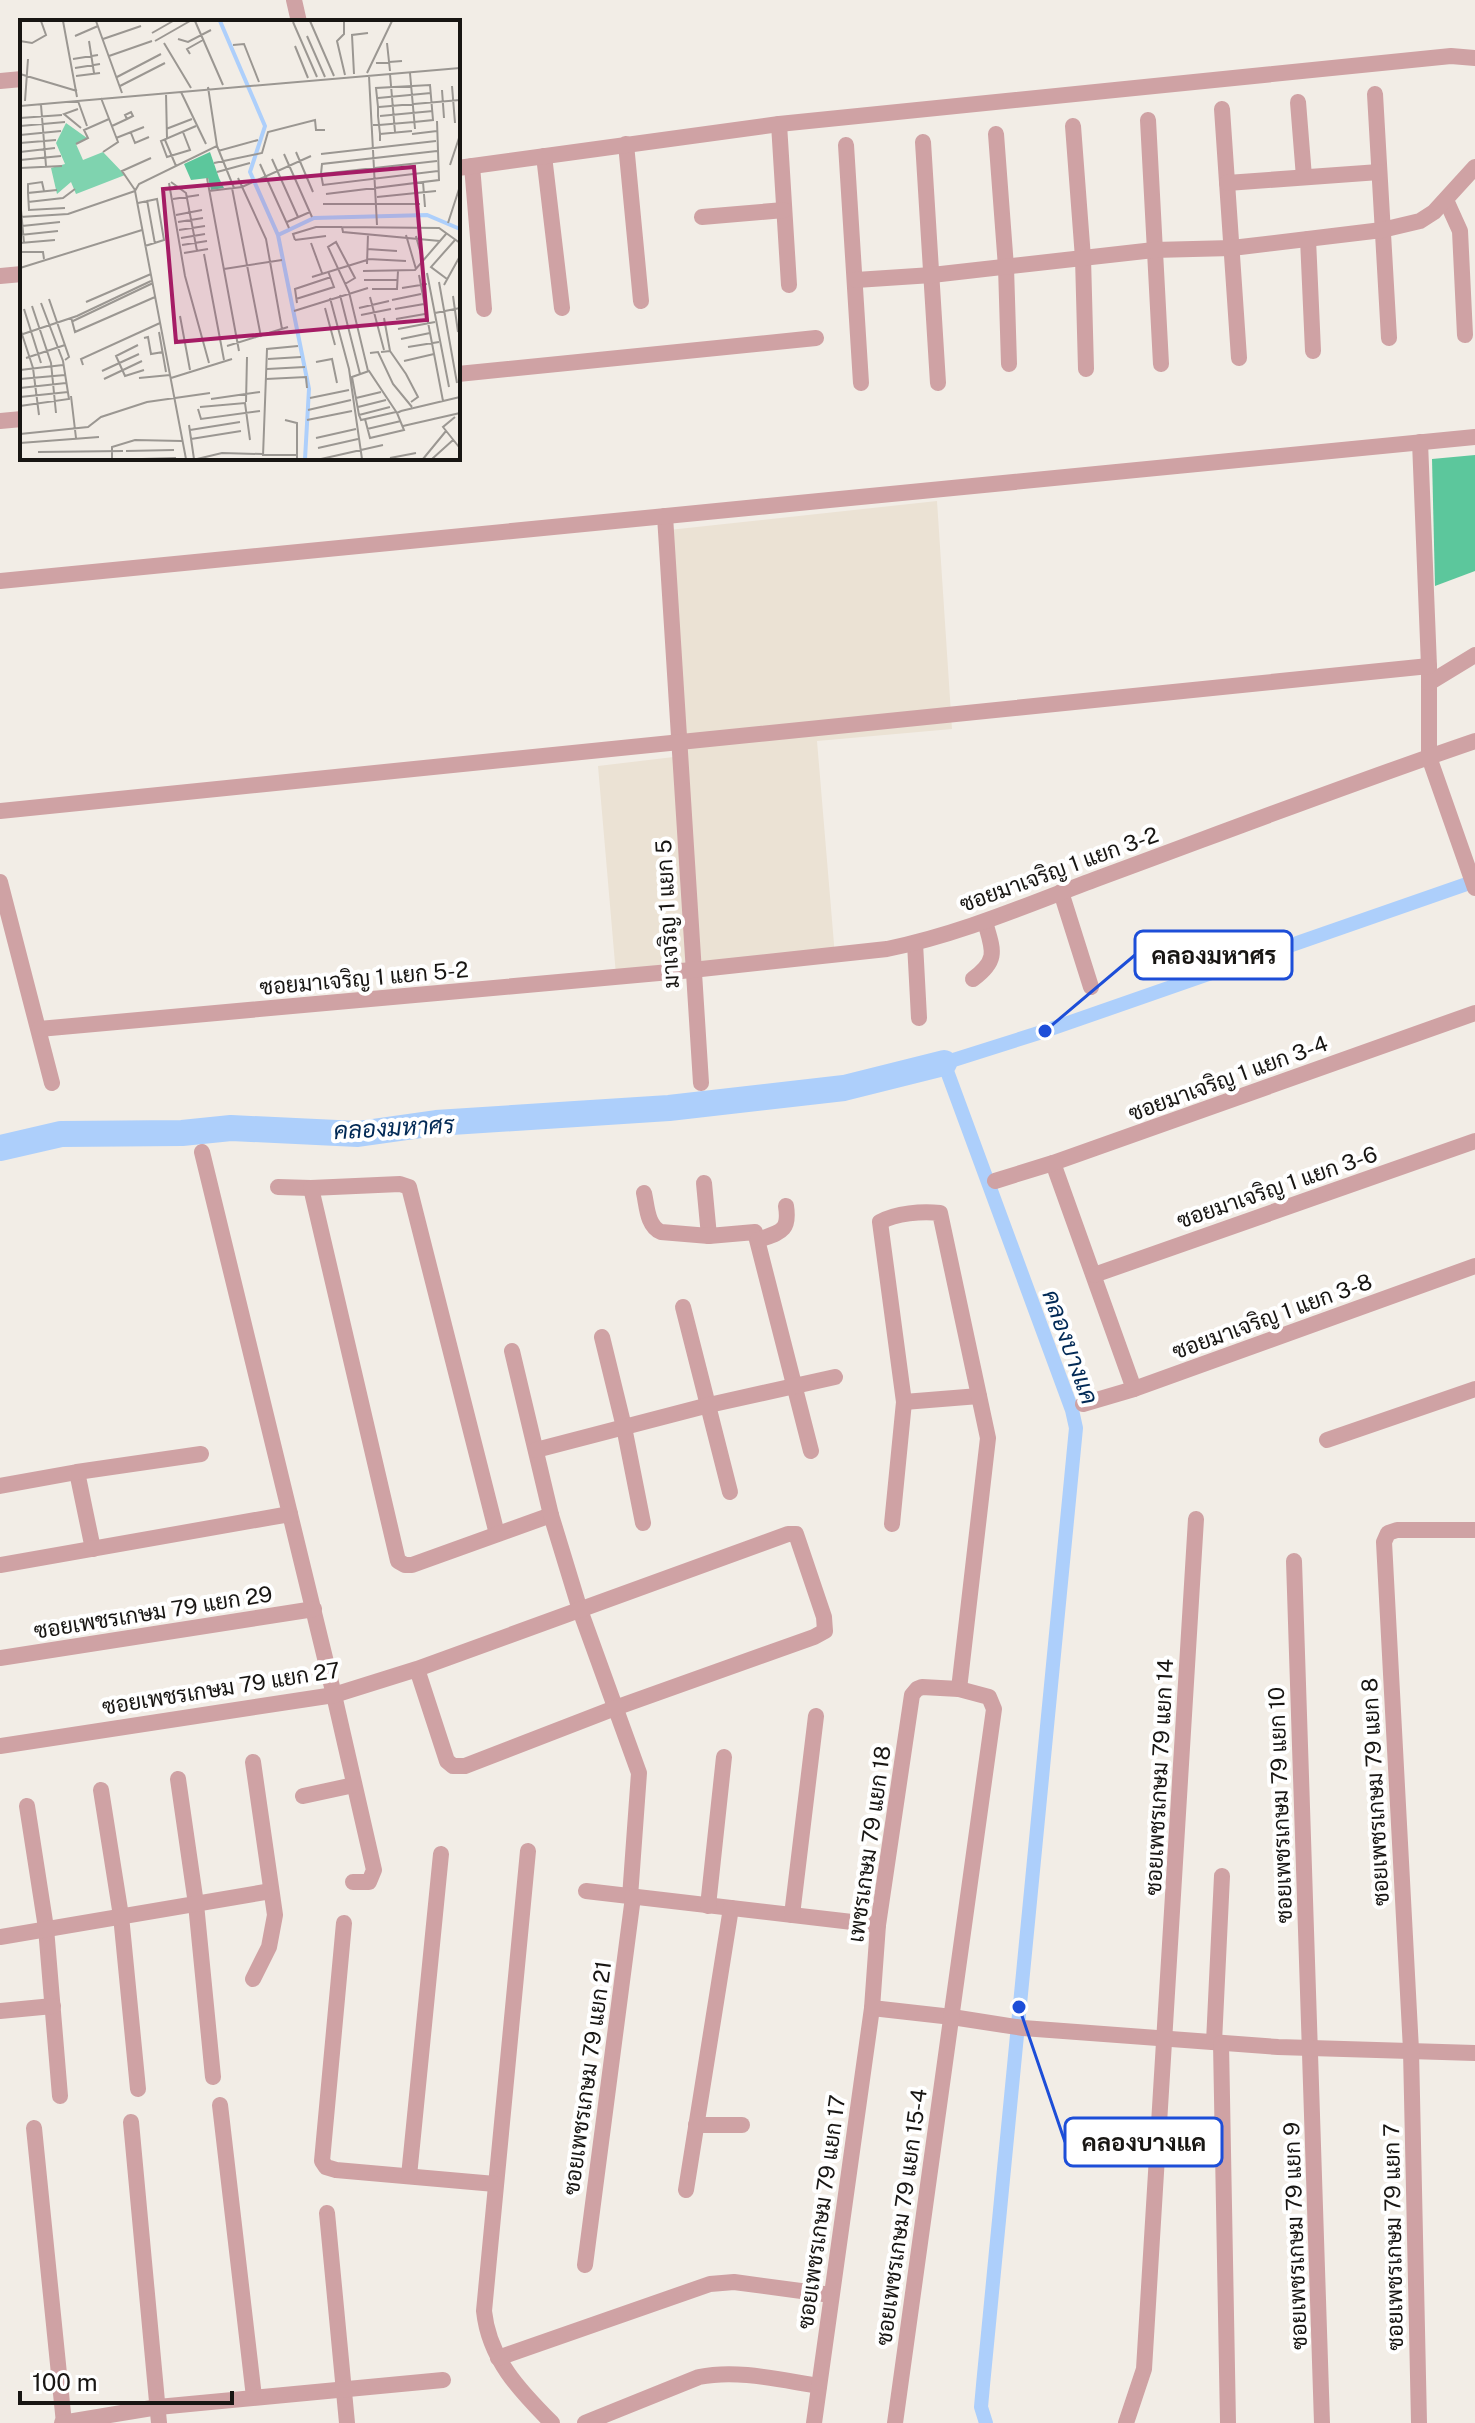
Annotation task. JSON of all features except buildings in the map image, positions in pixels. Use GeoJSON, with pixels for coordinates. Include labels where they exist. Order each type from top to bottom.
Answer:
{"type":"FeatureCollection","features":[{"type":"Feature","properties":{"kind":"street"},"geometry":{"type":"LineString","coordinates":[[294,0],[299,20]]}},
{"type":"Feature","properties":{"kind":"street"},"geometry":{"type":"LineString","coordinates":[[484,309],[465,167],[779,124],[1435,57],[1475,58]]}},
{"type":"Feature","properties":{"kind":"street"},"geometry":{"type":"LineString","coordinates":[[0,81],[20,79]]}},
{"type":"Feature","properties":{"kind":"street"},"geometry":{"type":"LineString","coordinates":[[1375,94],[1389,338]]}},
{"type":"Feature","properties":{"kind":"street"},"geometry":{"type":"LineString","coordinates":[[1298,102],[1304,177]]}},
{"type":"Feature","properties":{"kind":"street"},"geometry":{"type":"LineString","coordinates":[[1222,109],[1239,358]]}},
{"type":"Feature","properties":{"kind":"street"},"geometry":{"type":"LineString","coordinates":[[1148,120],[1161,364]]}},
{"type":"Feature","properties":{"kind":"street"},"geometry":{"type":"LineString","coordinates":[[779,124],[789,285]]}},
{"type":"Feature","properties":{"kind":"street"},"geometry":{"type":"LineString","coordinates":[[1073,126],[1083,258],[1086,369]]}},
{"type":"Feature","properties":{"kind":"street"},"geometry":{"type":"LineString","coordinates":[[996,134],[1006,267],[1009,364]]}},
{"type":"Feature","properties":{"kind":"street"},"geometry":{"type":"LineString","coordinates":[[923,142],[938,383]]}},
{"type":"Feature","properties":{"kind":"street"},"geometry":{"type":"LineString","coordinates":[[626,144],[641,301]]}},
{"type":"Feature","properties":{"kind":"street"},"geometry":{"type":"LineString","coordinates":[[846,145],[861,383]]}},
{"type":"Feature","properties":{"kind":"street"},"geometry":{"type":"LineString","coordinates":[[544,156],[562,308]]}},
{"type":"Feature","properties":{"kind":"street"},"geometry":{"type":"LineString","coordinates":[[856,280],[932,275],[1154,250],[1232,248],[1382,230],[1420,221],[1434,212],[1475,167]]}},
{"type":"Feature","properties":{"kind":"street"},"geometry":{"type":"LineString","coordinates":[[1227,183],[1379,172]]}},
{"type":"Feature","properties":{"kind":"street"},"geometry":{"type":"LineString","coordinates":[[1446,200],[1460,231],[1465,335]]}},
{"type":"Feature","properties":{"kind":"street"},"geometry":{"type":"LineString","coordinates":[[702,217],[784,210]]}},
{"type":"Feature","properties":{"kind":"street"},"geometry":{"type":"LineString","coordinates":[[1308,239],[1313,351]]}},
{"type":"Feature","properties":{"kind":"street"},"geometry":{"type":"LineString","coordinates":[[0,276],[20,274]]}},
{"type":"Feature","properties":{"kind":"street"},"geometry":{"type":"LineString","coordinates":[[460,374],[816,338]]}},
{"type":"Feature","properties":{"kind":"street"},"geometry":{"type":"LineString","coordinates":[[0,421],[20,419]]}},
{"type":"Feature","properties":{"kind":"street"},"geometry":{"type":"LineString","coordinates":[[0,581],[1475,437]]}},
{"type":"Feature","properties":{"kind":"street"},"geometry":{"type":"LineString","coordinates":[[1420,442],[1429,757],[1473,883]]}},
{"type":"Feature","properties":{"kind":"street","name":"มาเจริญ 1 แยก 5"},"geometry":{"type":"LineString","coordinates":[[665,516],[701,1083]]}},
{"type":"Feature","properties":{"kind":"street"},"geometry":{"type":"LineString","coordinates":[[0,811],[679,742],[1429,675],[1475,655]]}},
{"type":"Feature","properties":{"kind":"street","name":"ซอยมาเจริญ 1 แยก 3-2"},"geometry":{"type":"LineString","coordinates":[[692,970],[887,949],[915,943],[985,922],[1475,741]]}},
{"type":"Feature","properties":{"kind":"street"},"geometry":{"type":"LineString","coordinates":[[0,882],[52,1083]]}},
{"type":"Feature","properties":{"kind":"street"},"geometry":{"type":"LineString","coordinates":[[1061,892],[1091,987]]}},
{"type":"Feature","properties":{"kind":"street"},"geometry":{"type":"LineString","coordinates":[[973,979],[992,960],[985,922]]}},
{"type":"Feature","properties":{"kind":"street"},"geometry":{"type":"LineString","coordinates":[[915,943],[919,1018]]}},
{"type":"Feature","properties":{"kind":"street","name":"ซอยมาเจริญ 1 แยก 5-2"},"geometry":{"type":"LineString","coordinates":[[39,1029],[692,970]]}},
{"type":"Feature","properties":{"kind":"street","name":"ซอยมาเจริญ 1 แยก 3-4"},"geometry":{"type":"LineString","coordinates":[[995,1181],[1475,1013]]}},
{"type":"Feature","properties":{"kind":"street","name":"ซอยมาเจริญ 1 แยก 3-6"},"geometry":{"type":"LineString","coordinates":[[1094,1275],[1475,1141]]}},
{"type":"Feature","properties":{"kind":"street"},"geometry":{"type":"LineString","coordinates":[[202,1152],[314,1609],[374,1870],[369,1882],[353,1882]]}},
{"type":"Feature","properties":{"kind":"street"},"geometry":{"type":"LineString","coordinates":[[1053,1163],[1134,1389]]}},
{"type":"Feature","properties":{"kind":"street"},"geometry":{"type":"LineString","coordinates":[[704,1183],[709,1236]]}},
{"type":"Feature","properties":{"kind":"street"},"geometry":{"type":"LineString","coordinates":[[278,1187],[400,1184],[412,1191],[497,1534]]}},
{"type":"Feature","properties":{"kind":"street"},"geometry":{"type":"LineString","coordinates":[[311,1188],[398,1561],[412,1565],[551,1515]]}},
{"type":"Feature","properties":{"kind":"street"},"geometry":{"type":"LineString","coordinates":[[644,1193],[654,1229],[672,1234],[709,1236],[755,1232],[811,1451]]}},
{"type":"Feature","properties":{"kind":"street"},"geometry":{"type":"LineString","coordinates":[[758,1240],[785,1227],[788,1218],[786,1206]]}},
{"type":"Feature","properties":{"kind":"street"},"geometry":{"type":"LineString","coordinates":[[892,1524],[904,1402],[880,1222],[888,1218],[940,1213],[988,1438],[959,1689]]}},
{"type":"Feature","properties":{"kind":"street","name":"ซอยมาเจริญ 1 แยก 3-8"},"geometry":{"type":"LineString","coordinates":[[1083,1404],[1134,1389],[1475,1266]]}},
{"type":"Feature","properties":{"kind":"street"},"geometry":{"type":"LineString","coordinates":[[683,1307],[730,1492]]}},
{"type":"Feature","properties":{"kind":"street"},"geometry":{"type":"LineString","coordinates":[[602,1337],[643,1523]]}},
{"type":"Feature","properties":{"kind":"street","name":"ซอยเพชรเกษม 79 แยก 21"},"geometry":{"type":"LineString","coordinates":[[512,1351],[551,1515],[580,1610],[639,1773],[632,1897],[585,2265]]}},
{"type":"Feature","properties":{"kind":"street"},"geometry":{"type":"LineString","coordinates":[[536,1450],[709,1405],[835,1377]]}},
{"type":"Feature","properties":{"kind":"street"},"geometry":{"type":"LineString","coordinates":[[1327,1440],[1475,1389]]}},
{"type":"Feature","properties":{"kind":"street"},"geometry":{"type":"LineString","coordinates":[[904,1402],[979,1396]]}},
{"type":"Feature","properties":{"kind":"street"},"geometry":{"type":"LineString","coordinates":[[0,1486],[201,1454]]}},
{"type":"Feature","properties":{"kind":"street"},"geometry":{"type":"LineString","coordinates":[[77,1472],[93,1549]]}},
{"type":"Feature","properties":{"kind":"street"},"geometry":{"type":"LineString","coordinates":[[0,1565],[290,1514]]}},
{"type":"Feature","properties":{"kind":"street","name":"ซอยเพชรเกษม 79 แยก 14"},"geometry":{"type":"LineString","coordinates":[[1126,2423],[1144,2369],[1196,1519]]}},
{"type":"Feature","properties":{"kind":"street","name":"ซอยเพชรเกษม 79 แยก 8"},"geometry":{"type":"LineString","coordinates":[[1411,2050],[1384,1542],[1388,1533],[1397,1530],[1475,1530]]}},
{"type":"Feature","properties":{"kind":"street","name":"ซอยเพชรเกษม 79 แยก 27"},"geometry":{"type":"LineString","coordinates":[[0,1746],[334,1695],[417,1669],[788,1534],[796,1534],[824,1617],[825,1631],[615,1708]]}},
{"type":"Feature","properties":{"kind":"street","name":"ซอยเพชรเกษม 79 แยก 10"},"geometry":{"type":"LineString","coordinates":[[1294,1561],[1311,2048]]}},
{"type":"Feature","properties":{"kind":"street","name":"ซอยเพชรเกษม 79 แยก 29"},"geometry":{"type":"LineString","coordinates":[[0,1658],[314,1609]]}},
{"type":"Feature","properties":{"kind":"street"},"geometry":{"type":"LineString","coordinates":[[417,1669],[447,1761],[453,1766],[465,1766],[615,1708]]}},
{"type":"Feature","properties":{"kind":"street","name":"เพชรเกษม 79 แยก 18"},"geometry":{"type":"LineString","coordinates":[[872,2008],[878,1925],[912,1695],[917,1689],[959,1689]]}},
{"type":"Feature","properties":{"kind":"street","name":"ซอยเพชรเกษม 79 แยก 15-4"},"geometry":{"type":"LineString","coordinates":[[895,2423],[994,1709],[989,1697],[959,1689]]}},
{"type":"Feature","properties":{"kind":"street"},"geometry":{"type":"LineString","coordinates":[[792,1915],[816,1716]]}},
{"type":"Feature","properties":{"kind":"street"},"geometry":{"type":"LineString","coordinates":[[708,1906],[724,1757]]}},
{"type":"Feature","properties":{"kind":"street"},"geometry":{"type":"LineString","coordinates":[[253,1762],[275,1915],[269,1947],[253,1979]]}},
{"type":"Feature","properties":{"kind":"street"},"geometry":{"type":"LineString","coordinates":[[178,1779],[196,1904],[213,2077]]}},
{"type":"Feature","properties":{"kind":"street"},"geometry":{"type":"LineString","coordinates":[[303,1796],[354,1785]]}},
{"type":"Feature","properties":{"kind":"street"},"geometry":{"type":"LineString","coordinates":[[101,1790],[121,1916],[138,2089]]}},
{"type":"Feature","properties":{"kind":"street"},"geometry":{"type":"LineString","coordinates":[[27,1806],[46,1928],[60,2096]]}},
{"type":"Feature","properties":{"kind":"street"},"geometry":{"type":"LineString","coordinates":[[528,1851],[484,2311],[486,2328],[498,2358],[513,2381],[552,2423]]}},
{"type":"Feature","properties":{"kind":"street"},"geometry":{"type":"LineString","coordinates":[[409,2176],[441,1854]]}},
{"type":"Feature","properties":{"kind":"street"},"geometry":{"type":"LineString","coordinates":[[1222,1876],[1218,2042],[1228,2423]]}},
{"type":"Feature","properties":{"kind":"street"},"geometry":{"type":"LineString","coordinates":[[0,1937],[271,1891]]}},
{"type":"Feature","properties":{"kind":"street"},"geometry":{"type":"LineString","coordinates":[[586,1891],[878,1925]]}},
{"type":"Feature","properties":{"kind":"street"},"geometry":{"type":"LineString","coordinates":[[686,2190],[731,1908]]}},
{"type":"Feature","properties":{"kind":"street"},"geometry":{"type":"LineString","coordinates":[[344,1923],[322,2161],[326,2167],[336,2170],[495,2184]]}},
{"type":"Feature","properties":{"kind":"street"},"geometry":{"type":"LineString","coordinates":[[0,2011],[53,2006]]}},
{"type":"Feature","properties":{"kind":"street"},"geometry":{"type":"LineString","coordinates":[[872,2008],[1023,2028],[1311,2048],[1475,2053]]}},
{"type":"Feature","properties":{"kind":"street","name":"ซอยเพชรเกษม 79 แยก 17"},"geometry":{"type":"LineString","coordinates":[[814,2423],[872,2008]]}},
{"type":"Feature","properties":{"kind":"street","name":"ซอยเพชรเกษม 79 แยก 9"},"geometry":{"type":"LineString","coordinates":[[1311,2048],[1322,2423]]}},
{"type":"Feature","properties":{"kind":"street","name":"ซอยเพชรเกษม 79 แยก 7"},"geometry":{"type":"LineString","coordinates":[[1411,2050],[1419,2423]]}},
{"type":"Feature","properties":{"kind":"street"},"geometry":{"type":"LineString","coordinates":[[220,2105],[254,2397]]}},
{"type":"Feature","properties":{"kind":"street"},"geometry":{"type":"LineString","coordinates":[[131,2122],[159,2415]]}},
{"type":"Feature","properties":{"kind":"street"},"geometry":{"type":"LineString","coordinates":[[696,2125],[742,2125]]}},
{"type":"Feature","properties":{"kind":"street"},"geometry":{"type":"LineString","coordinates":[[34,2128],[63,2423],[159,2415],[254,2397],[443,2380]]}},
{"type":"Feature","properties":{"kind":"street"},"geometry":{"type":"LineString","coordinates":[[327,2213],[347,2423]]}},
{"type":"Feature","properties":{"kind":"street"},"geometry":{"type":"LineString","coordinates":[[498,2358],[710,2284],[734,2282],[831,2295]]}},
{"type":"Feature","properties":{"kind":"street"},"geometry":{"type":"LineString","coordinates":[[585,2423],[711,2374],[735,2374],[819,2386]]}},
{"type":"Feature","properties":{"kind":"shaded area"},"geometry":{"type":"Polygon","coordinates":[[[937,501],[952,729],[817,741],[835,956],[616,975],[598,766],[682,756],[669,530],[937,501]]]}},
{"type":"Feature","properties":{"kind":"green space"},"geometry":{"type":"Polygon","coordinates":[[[1475,455],[1475,571],[1435,586],[1432,459],[1475,455]]]}},
{"type":"Feature","properties":{"kind":"waterway","name":"คลองบางแค"},"geometry":{"type":"LineString","coordinates":[[986,2423],[981,2407],[1076,1428],[944,1063],[1045,1031],[1475,881]]}},
{"type":"Feature","properties":{"kind":"waterway","name":"คลองมหาศร"},"geometry":{"type":"LineString","coordinates":[[0,1148],[61,1134],[182,1133],[231,1128],[358,1134],[436,1123],[669,1108],[844,1088],[944,1063]]}},
{"type":"Feature","properties":{"kind":"place","name":"คลองมหาศร"},"geometry":{"type":"Point","coordinates":[1045,1031]}},
{"type":"Feature","properties":{"kind":"place","name":"คลองบางแค"},"geometry":{"type":"Point","coordinates":[1019,2007]}}]}
